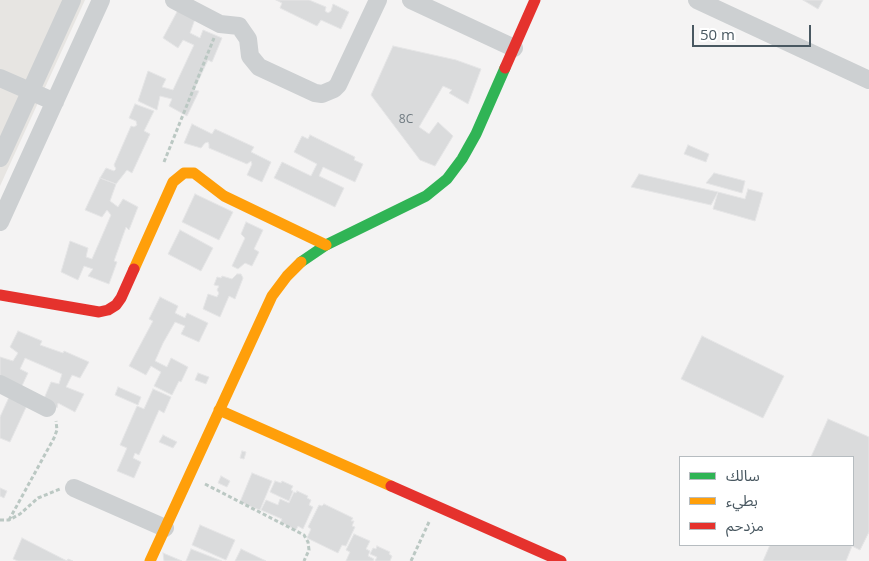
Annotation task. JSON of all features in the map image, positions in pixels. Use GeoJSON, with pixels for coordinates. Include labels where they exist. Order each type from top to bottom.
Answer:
{"type":"FeatureCollection","features":[{"type":"Feature","properties":{"kind":"street"},"geometry":{"type":"LineString","coordinates":[[0,158],[72,0]]}},
{"type":"Feature","properties":{"kind":"street"},"geometry":{"type":"LineString","coordinates":[[0,222],[101,0]]}},
{"type":"Feature","properties":{"kind":"street"},"geometry":{"type":"LineString","coordinates":[[174,0],[220,24],[239,26],[248,39],[250,56],[259,67],[315,93],[322,94],[338,85],[378,0]]}},
{"type":"Feature","properties":{"kind":"street"},"geometry":{"type":"LineString","coordinates":[[411,0],[514,48]]}},
{"type":"Feature","properties":{"kind":"street"},"geometry":{"type":"LineString","coordinates":[[150,561],[272,296],[287,276],[305,258],[326,245],[426,196],[447,179],[462,159],[476,134],[535,0]]}},
{"type":"Feature","properties":{"kind":"street"},"geometry":{"type":"LineString","coordinates":[[697,0],[726,6],[869,80]]}},
{"type":"Feature","properties":{"kind":"street"},"geometry":{"type":"LineString","coordinates":[[0,78],[55,102]]}},
{"type":"Feature","properties":{"kind":"street"},"geometry":{"type":"LineString","coordinates":[[0,295],[99,312],[108,310],[116,305],[122,298],[173,182],[184,172],[194,173],[224,196],[326,245]]}},
{"type":"Feature","properties":{"kind":"street"},"geometry":{"type":"LineString","coordinates":[[0,384],[47,408]]}},
{"type":"Feature","properties":{"kind":"street"},"geometry":{"type":"LineString","coordinates":[[219,410],[560,561]]}},
{"type":"Feature","properties":{"kind":"street"},"geometry":{"type":"LineString","coordinates":[[74,488],[165,528]]}},
{"type":"Feature","properties":{"kind":"path"},"geometry":{"type":"LineString","coordinates":[[173,182],[169,180],[164,171],[164,162],[220,24]]}},
{"type":"Feature","properties":{"kind":"path"},"geometry":{"type":"LineString","coordinates":[[9,520],[57,430],[53,414],[47,408]]}},
{"type":"Feature","properties":{"kind":"path"},"geometry":{"type":"LineString","coordinates":[[189,476],[304,535],[308,542],[309,550],[304,561]]}},
{"type":"Feature","properties":{"kind":"path"},"geometry":{"type":"LineString","coordinates":[[0,520],[9,520],[20,514],[38,498],[49,492],[74,488]]}},
{"type":"Feature","properties":{"kind":"path"},"geometry":{"type":"LineString","coordinates":[[411,561],[437,506]]}},
{"type":"Feature","properties":{"kind":"shaded area"},"geometry":{"type":"Polygon","coordinates":[[[0,0],[85,0],[0,186],[0,0]]]}},
{"type":"Feature","properties":{"kind":"building"},"geometry":{"type":"Polygon","coordinates":[[[276,0],[309,0],[326,7],[325,11],[328,13],[331,11],[333,4],[349,12],[341,29],[321,20],[317,26],[280,8],[282,3],[276,0]]]}},
{"type":"Feature","properties":{"kind":"building"},"geometry":{"type":"Polygon","coordinates":[[[803,0],[823,0],[818,9],[803,0]]]}},
{"type":"Feature","properties":{"kind":"building"},"geometry":{"type":"Polygon","coordinates":[[[178,10],[195,19],[190,33],[200,38],[203,30],[222,38],[212,62],[208,60],[194,90],[199,91],[187,116],[169,106],[172,99],[160,96],[157,110],[138,101],[148,71],[166,79],[162,87],[173,90],[194,45],[183,40],[178,48],[163,38],[178,10]]]}},
{"type":"Feature","properties":{"kind":"building"},"geometry":{"type":"Polygon","coordinates":[[[393,46],[456,60],[481,69],[468,104],[449,93],[452,90],[443,86],[419,127],[429,134],[438,122],[453,136],[435,166],[420,160],[371,95],[393,46]]]}},
{"type":"Feature","properties":{"kind":"building"},"geometry":{"type":"Polygon","coordinates":[[[135,104],[154,111],[144,131],[150,134],[132,173],[127,170],[116,184],[100,178],[106,168],[114,171],[116,169],[114,165],[131,126],[137,125],[136,121],[129,118],[135,104]]]}},
{"type":"Feature","properties":{"kind":"building"},"geometry":{"type":"Polygon","coordinates":[[[192,124],[212,134],[215,129],[254,147],[251,152],[271,162],[262,182],[247,175],[252,164],[251,161],[247,164],[209,148],[208,142],[201,148],[184,143],[192,124]]]}},
{"type":"Feature","properties":{"kind":"building"},"geometry":{"type":"Polygon","coordinates":[[[310,135],[355,157],[354,160],[363,164],[355,182],[323,167],[319,176],[344,188],[335,207],[274,178],[282,162],[311,176],[317,164],[294,152],[302,136],[308,139],[310,135]]]}},
{"type":"Feature","properties":{"kind":"building"},"geometry":{"type":"Polygon","coordinates":[[[688,145],[709,154],[706,162],[684,154],[688,145]]]}},
{"type":"Feature","properties":{"kind":"building"},"geometry":{"type":"Polygon","coordinates":[[[714,173],[745,181],[742,193],[706,183],[714,173]]]}},
{"type":"Feature","properties":{"kind":"building"},"geometry":{"type":"Polygon","coordinates":[[[639,174],[718,192],[711,205],[631,187],[639,174]]]}},
{"type":"Feature","properties":{"kind":"building"},"geometry":{"type":"Polygon","coordinates":[[[100,178],[116,184],[110,201],[118,207],[123,199],[138,207],[129,230],[126,227],[114,261],[117,262],[109,284],[88,276],[93,269],[84,266],[78,280],[61,272],[70,241],[88,248],[86,257],[92,259],[111,215],[107,210],[102,217],[85,210],[100,178]]]}},
{"type":"Feature","properties":{"kind":"building"},"geometry":{"type":"Polygon","coordinates":[[[748,189],[763,193],[755,221],[713,209],[718,192],[745,199],[748,189]]]}},
{"type":"Feature","properties":{"kind":"building"},"geometry":{"type":"Polygon","coordinates":[[[195,194],[233,212],[219,240],[182,222],[195,194]]]}},
{"type":"Feature","properties":{"kind":"building"},"geometry":{"type":"Polygon","coordinates":[[[246,222],[263,230],[254,249],[259,252],[252,266],[245,263],[238,269],[232,266],[245,238],[241,234],[246,222]]]}},
{"type":"Feature","properties":{"kind":"building"},"geometry":{"type":"Polygon","coordinates":[[[180,230],[213,248],[201,271],[168,254],[180,230]]]}},
{"type":"Feature","properties":{"kind":"building"},"geometry":{"type":"Polygon","coordinates":[[[237,274],[241,274],[243,278],[235,299],[229,296],[220,317],[203,309],[208,294],[217,297],[219,293],[217,290],[219,286],[214,285],[217,277],[221,278],[222,276],[232,279],[237,274]]]}},
{"type":"Feature","properties":{"kind":"building"},"geometry":{"type":"Polygon","coordinates":[[[160,297],[178,306],[175,313],[185,318],[187,313],[208,323],[199,342],[181,334],[185,326],[175,322],[163,343],[155,361],[167,367],[171,358],[188,367],[172,395],[154,386],[161,372],[151,366],[146,375],[129,366],[153,321],[149,319],[160,297]]]}},
{"type":"Feature","properties":{"kind":"building"},"geometry":{"type":"Polygon","coordinates":[[[18,331],[42,341],[40,345],[63,353],[64,351],[89,362],[80,378],[72,375],[66,387],[84,394],[75,412],[58,403],[57,408],[43,401],[51,382],[59,384],[62,374],[25,358],[20,369],[28,373],[20,390],[0,377],[0,357],[13,361],[18,353],[10,347],[18,331]]]}},
{"type":"Feature","properties":{"kind":"building"},"geometry":{"type":"Polygon","coordinates":[[[702,336],[784,376],[763,418],[681,379],[702,336]]]}},
{"type":"Feature","properties":{"kind":"building"},"geometry":{"type":"Polygon","coordinates":[[[198,373],[209,377],[206,384],[195,380],[198,373]]]}},
{"type":"Feature","properties":{"kind":"building"},"geometry":{"type":"Polygon","coordinates":[[[118,387],[141,397],[138,405],[115,395],[118,387]]]}},
{"type":"Feature","properties":{"kind":"building"},"geometry":{"type":"Polygon","coordinates":[[[153,389],[171,397],[164,413],[159,410],[139,455],[135,453],[133,458],[141,462],[134,478],[117,471],[127,448],[120,445],[137,406],[144,409],[153,389]]]}},
{"type":"Feature","properties":{"kind":"building"},"geometry":{"type":"Polygon","coordinates":[[[10,395],[28,403],[10,442],[0,438],[0,417],[10,395]]]}},
{"type":"Feature","properties":{"kind":"building"},"geometry":{"type":"Polygon","coordinates":[[[828,419],[869,437],[869,532],[860,550],[852,546],[854,546],[854,456],[811,456],[828,419]]]}},
{"type":"Feature","properties":{"kind":"building"},"geometry":{"type":"Polygon","coordinates":[[[163,435],[177,442],[173,448],[159,442],[163,435]]]}},
{"type":"Feature","properties":{"kind":"building"},"geometry":{"type":"Polygon","coordinates":[[[242,451],[246,452],[244,459],[240,458],[242,451]]]}},
{"type":"Feature","properties":{"kind":"building"},"geometry":{"type":"Polygon","coordinates":[[[252,473],[272,481],[260,510],[240,502],[252,473]]]}},
{"type":"Feature","properties":{"kind":"building"},"geometry":{"type":"Polygon","coordinates":[[[221,476],[230,481],[227,487],[218,483],[221,476]]]}},
{"type":"Feature","properties":{"kind":"building"},"geometry":{"type":"Polygon","coordinates":[[[275,481],[281,483],[282,481],[293,486],[289,501],[270,492],[275,481]]]}},
{"type":"Feature","properties":{"kind":"building"},"geometry":{"type":"Polygon","coordinates":[[[0,488],[7,491],[4,498],[0,496],[0,488]]]}},
{"type":"Feature","properties":{"kind":"building"},"geometry":{"type":"Polygon","coordinates":[[[297,491],[308,496],[307,498],[311,500],[309,505],[313,507],[303,529],[298,526],[296,530],[281,522],[282,519],[261,510],[266,500],[278,505],[280,499],[289,503],[294,492],[296,493],[297,491]]]}},
{"type":"Feature","properties":{"kind":"building"},"geometry":{"type":"Polygon","coordinates":[[[324,504],[353,518],[351,521],[354,521],[352,526],[355,527],[346,546],[342,545],[338,553],[307,538],[311,529],[308,527],[319,505],[322,506],[324,504]]]}},
{"type":"Feature","properties":{"kind":"building"},"geometry":{"type":"Polygon","coordinates":[[[200,525],[235,540],[226,560],[192,545],[200,525]]]}},
{"type":"Feature","properties":{"kind":"building"},"geometry":{"type":"Polygon","coordinates":[[[354,534],[370,541],[366,549],[370,551],[368,556],[374,559],[373,561],[346,561],[350,552],[346,550],[354,534]]]}},
{"type":"Feature","properties":{"kind":"building"},"geometry":{"type":"Polygon","coordinates":[[[22,538],[67,561],[18,561],[13,559],[22,538]]]}},
{"type":"Feature","properties":{"kind":"building"},"geometry":{"type":"Polygon","coordinates":[[[377,546],[390,552],[389,554],[392,556],[390,561],[375,561],[377,557],[370,554],[373,548],[376,549],[377,546]]]}},
{"type":"Feature","properties":{"kind":"building"},"geometry":{"type":"Polygon","coordinates":[[[770,546],[852,546],[846,561],[763,561],[770,546]]]}},
{"type":"Feature","properties":{"kind":"building"},"geometry":{"type":"Polygon","coordinates":[[[191,549],[222,561],[186,561],[191,549]]]}},
{"type":"Feature","properties":{"kind":"building"},"geometry":{"type":"Polygon","coordinates":[[[241,549],[266,561],[235,561],[241,549]]]}},
{"type":"Feature","properties":{"kind":"building"},"geometry":{"type":"Polygon","coordinates":[[[163,553],[182,561],[164,561],[163,553]]]}},
{"type":"Feature","properties":{"kind":"traffic: fast"},"geometry":{"type":"LineString","coordinates":[[301,262],[326,245],[426,196],[447,179],[462,159],[476,134],[505,68]]}},
{"type":"Feature","properties":{"kind":"traffic: slow"},"geometry":{"type":"LineString","coordinates":[[134,269],[173,182],[184,173],[194,173],[224,196],[326,245]]}},
{"type":"Feature","properties":{"kind":"traffic: slow"},"geometry":{"type":"LineString","coordinates":[[150,561],[272,296],[287,276],[301,262]]}},
{"type":"Feature","properties":{"kind":"traffic: slow"},"geometry":{"type":"LineString","coordinates":[[219,410],[391,486]]}},
{"type":"Feature","properties":{"kind":"traffic: jam"},"geometry":{"type":"LineString","coordinates":[[505,68],[535,0]]}},
{"type":"Feature","properties":{"kind":"traffic: jam"},"geometry":{"type":"LineString","coordinates":[[0,295],[99,312],[108,310],[116,305],[134,269]]}},
{"type":"Feature","properties":{"kind":"traffic: jam"},"geometry":{"type":"LineString","coordinates":[[391,486],[561,561]]}}]}
